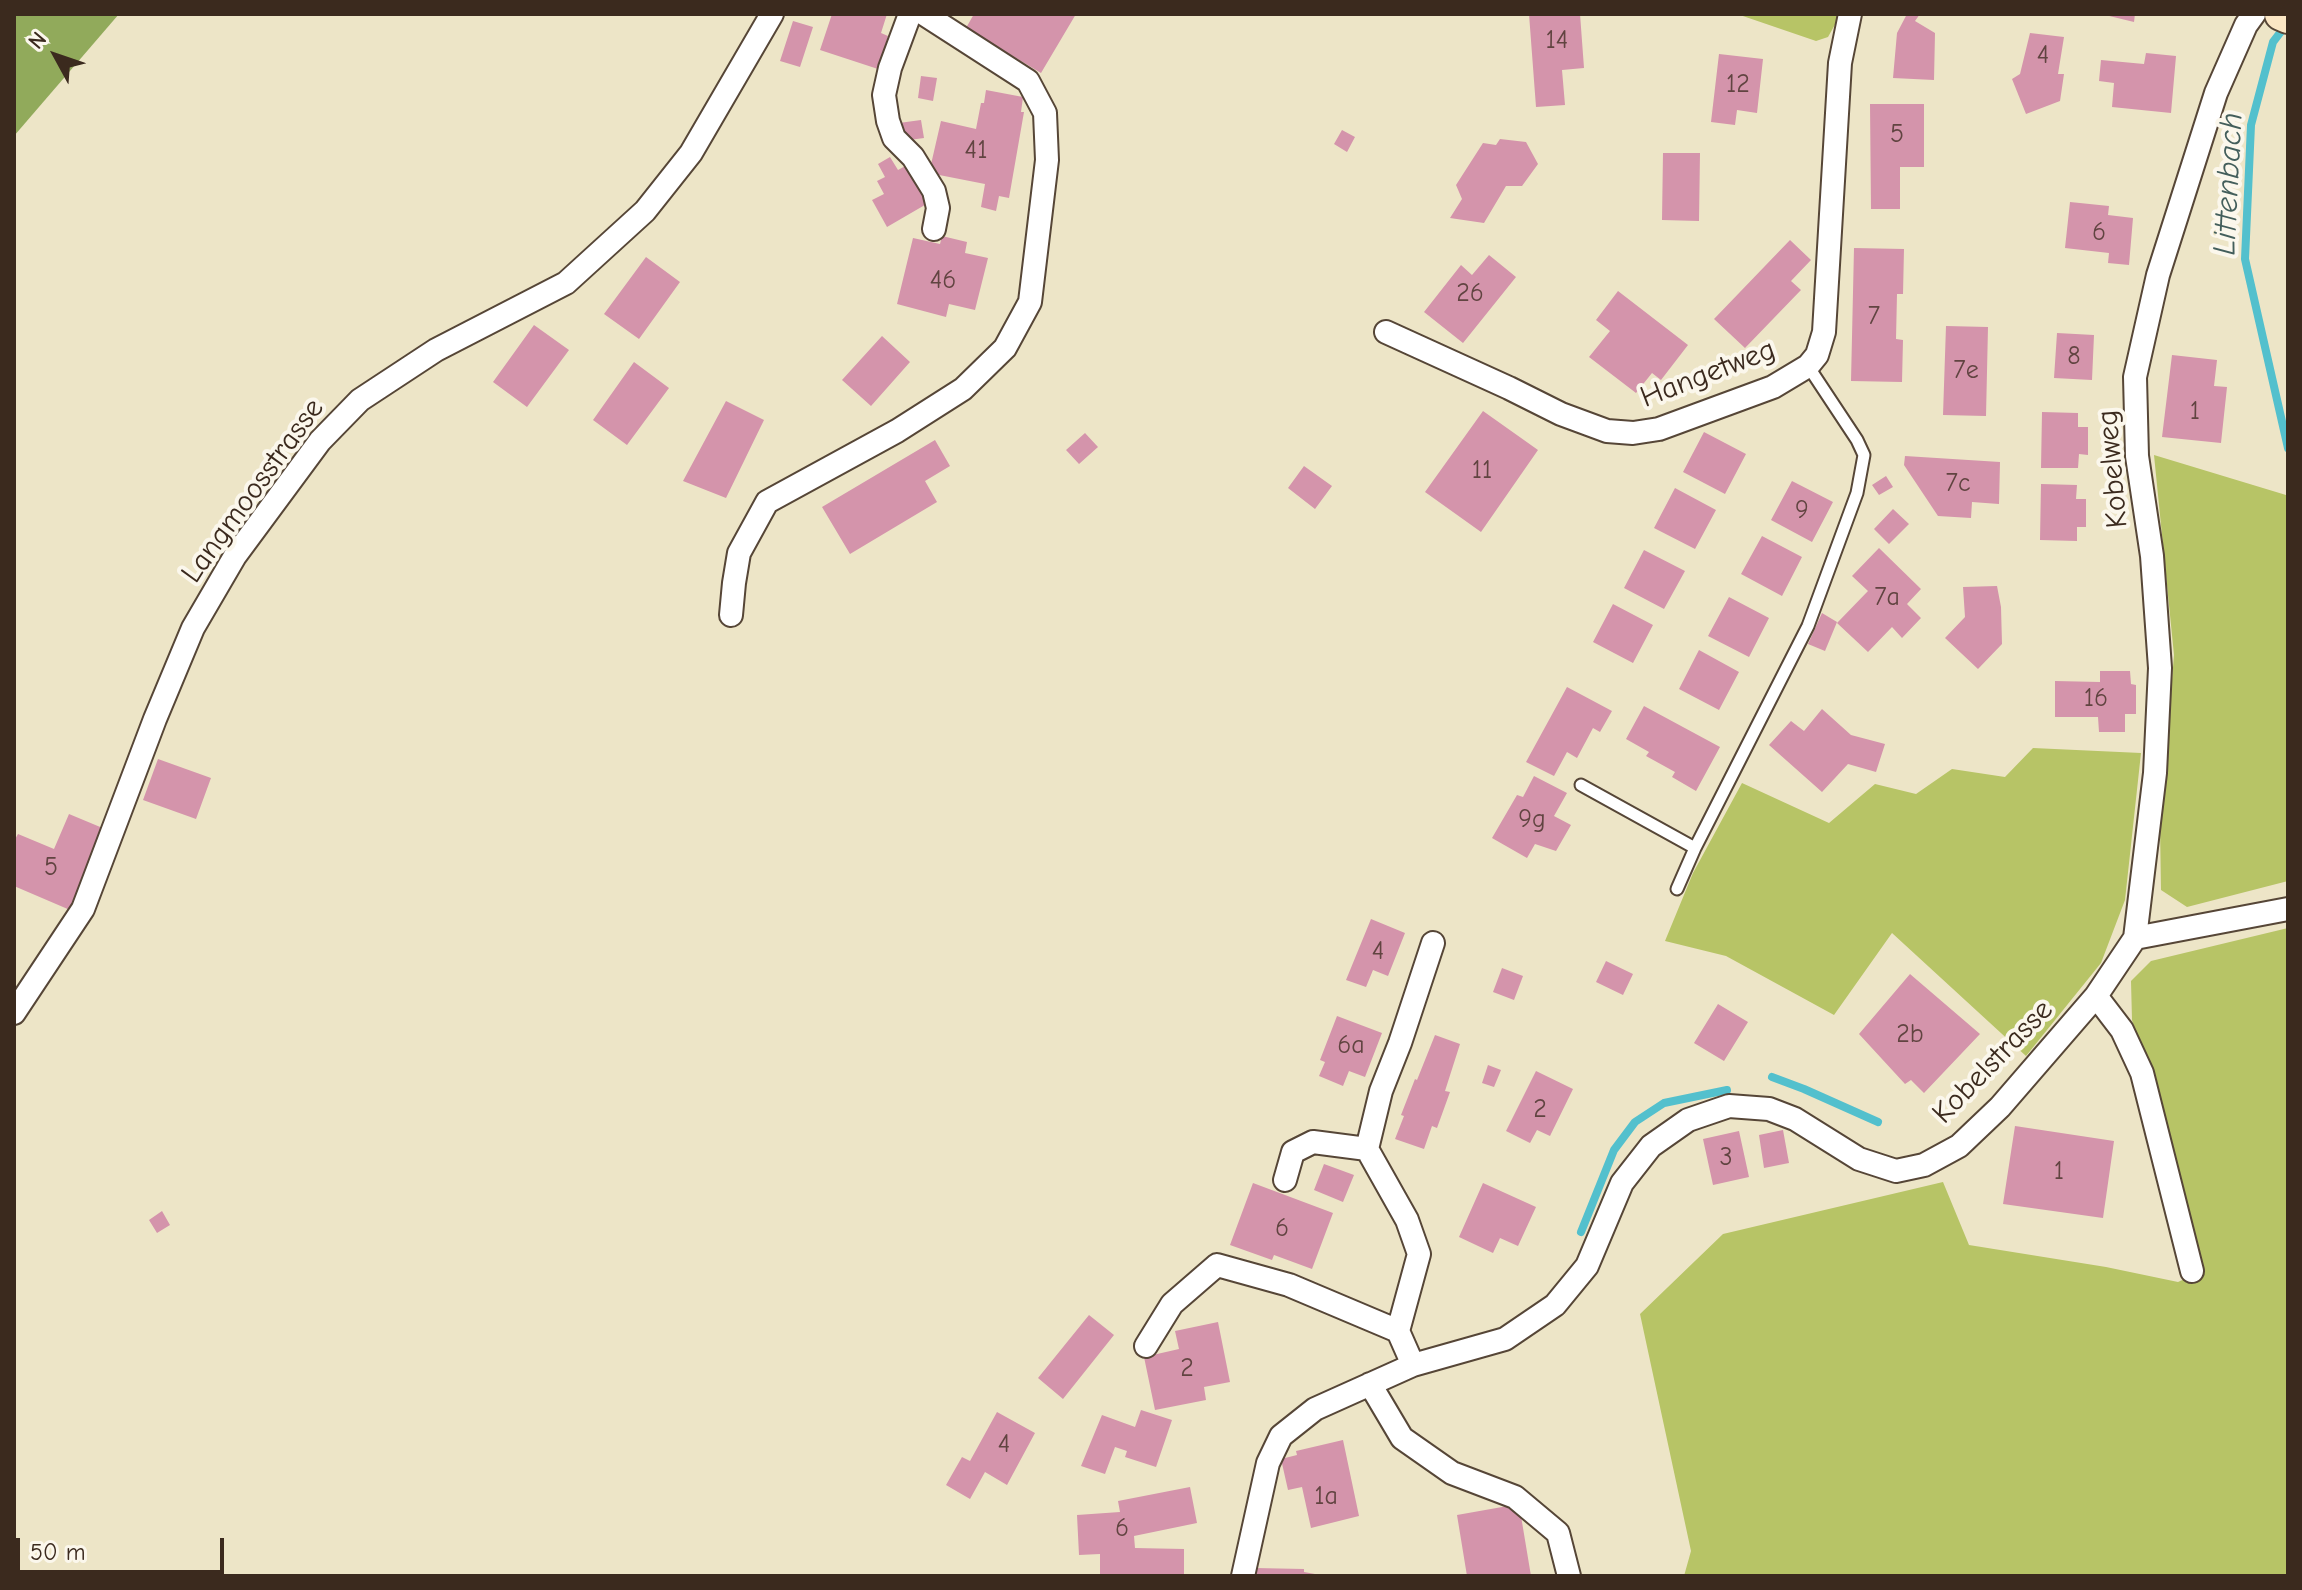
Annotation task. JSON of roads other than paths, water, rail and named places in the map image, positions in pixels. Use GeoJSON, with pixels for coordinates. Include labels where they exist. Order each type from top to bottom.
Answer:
{"type":"FeatureCollection","features":[{"type":"Feature","properties":{"kind":"street","name":"Langmoosstrasse"},"geometry":{"type":"LineString","coordinates":[[14,1013],[83,909],[193,628],[235,556],[320,441],[360,400],[436,350],[566,283],[645,211],[691,153],[772,14]]}},
{"type":"Feature","properties":{"kind":"street"},"geometry":{"type":"LineString","coordinates":[[910,14],[890,68],[884,95],[894,138],[913,157],[934,191],[938,208],[934,229]]}},
{"type":"Feature","properties":{"kind":"street"},"geometry":{"type":"LineString","coordinates":[[731,615],[739,553],[767,502],[897,431],[963,389],[1005,348],[1030,302],[1047,160],[1045,113],[1028,81],[924,14]]}},
{"type":"Feature","properties":{"kind":"street","name":"Hangetweg"},"geometry":{"type":"LineString","coordinates":[[1386,332],[1561,414],[1607,431],[1633,433],[1659,429],[1773,387],[1808,366],[1817,355],[1824,332],[1840,63],[1850,14]]}},
{"type":"Feature","properties":{"kind":"street","name":"Kobelweg"},"geometry":{"type":"LineString","coordinates":[[2135,938],[2155,773],[2160,668],[2152,556],[2137,456],[2135,377],[2158,275],[2216,93],[2246,25],[2254,14]]}},
{"type":"Feature","properties":{"kind":"street"},"geometry":{"type":"LineString","coordinates":[[2281,14],[2288,17]]}},
{"type":"Feature","properties":{"kind":"street"},"geometry":{"type":"LineString","coordinates":[[2135,938],[2288,909]]}},
{"type":"Feature","properties":{"kind":"street","name":"Kobelstrasse"},"geometry":{"type":"LineString","coordinates":[[1243,1576],[1268,1463],[1281,1436],[1315,1409],[1413,1365],[1505,1339],[1555,1305],[1587,1266],[1622,1183],[1651,1146],[1688,1120],[1729,1106],[1769,1109],[1795,1119],[1859,1159],[1896,1171],[1924,1165],[1959,1146],[2000,1107],[2096,996],[2135,938]]}},
{"type":"Feature","properties":{"kind":"street"},"geometry":{"type":"LineString","coordinates":[[1413,1365],[1398,1331],[1419,1254],[1407,1220],[1367,1149],[1381,1091],[1433,943]]}},
{"type":"Feature","properties":{"kind":"street"},"geometry":{"type":"LineString","coordinates":[[2096,996],[2122,1030],[2142,1073],[2192,1271]]}},
{"type":"Feature","properties":{"kind":"street"},"geometry":{"type":"LineString","coordinates":[[1285,1180],[1293,1152],[1313,1142],[1367,1149]]}},
{"type":"Feature","properties":{"kind":"street"},"geometry":{"type":"LineString","coordinates":[[1146,1346],[1172,1304],[1217,1265],[1289,1285],[1398,1331]]}},
{"type":"Feature","properties":{"kind":"street"},"geometry":{"type":"LineString","coordinates":[[1370,1384],[1402,1438],[1452,1473],[1515,1497],[1558,1533],[1569,1576]]}},
{"type":"Feature","properties":{"kind":"lane"},"geometry":{"type":"LineString","coordinates":[[1677,889],[1808,626],[1857,493],[1864,455],[1808,366]]}},
{"type":"Feature","properties":{"kind":"lane"},"geometry":{"type":"LineString","coordinates":[[1581,785],[1695,848]]}},
{"type":"Feature","properties":{"kind":"waterway","name":"Littenbach"},"geometry":{"type":"LineString","coordinates":[[2286,25],[2273,42],[2251,125],[2245,259],[2288,448]]}},
{"type":"Feature","properties":{"kind":"waterway"},"geometry":{"type":"LineString","coordinates":[[1772,1077],[1878,1122]]}},
{"type":"Feature","properties":{"kind":"waterway"},"geometry":{"type":"LineString","coordinates":[[1581,1232],[1614,1150],[1635,1122],[1664,1103],[1727,1090]]}}]}
